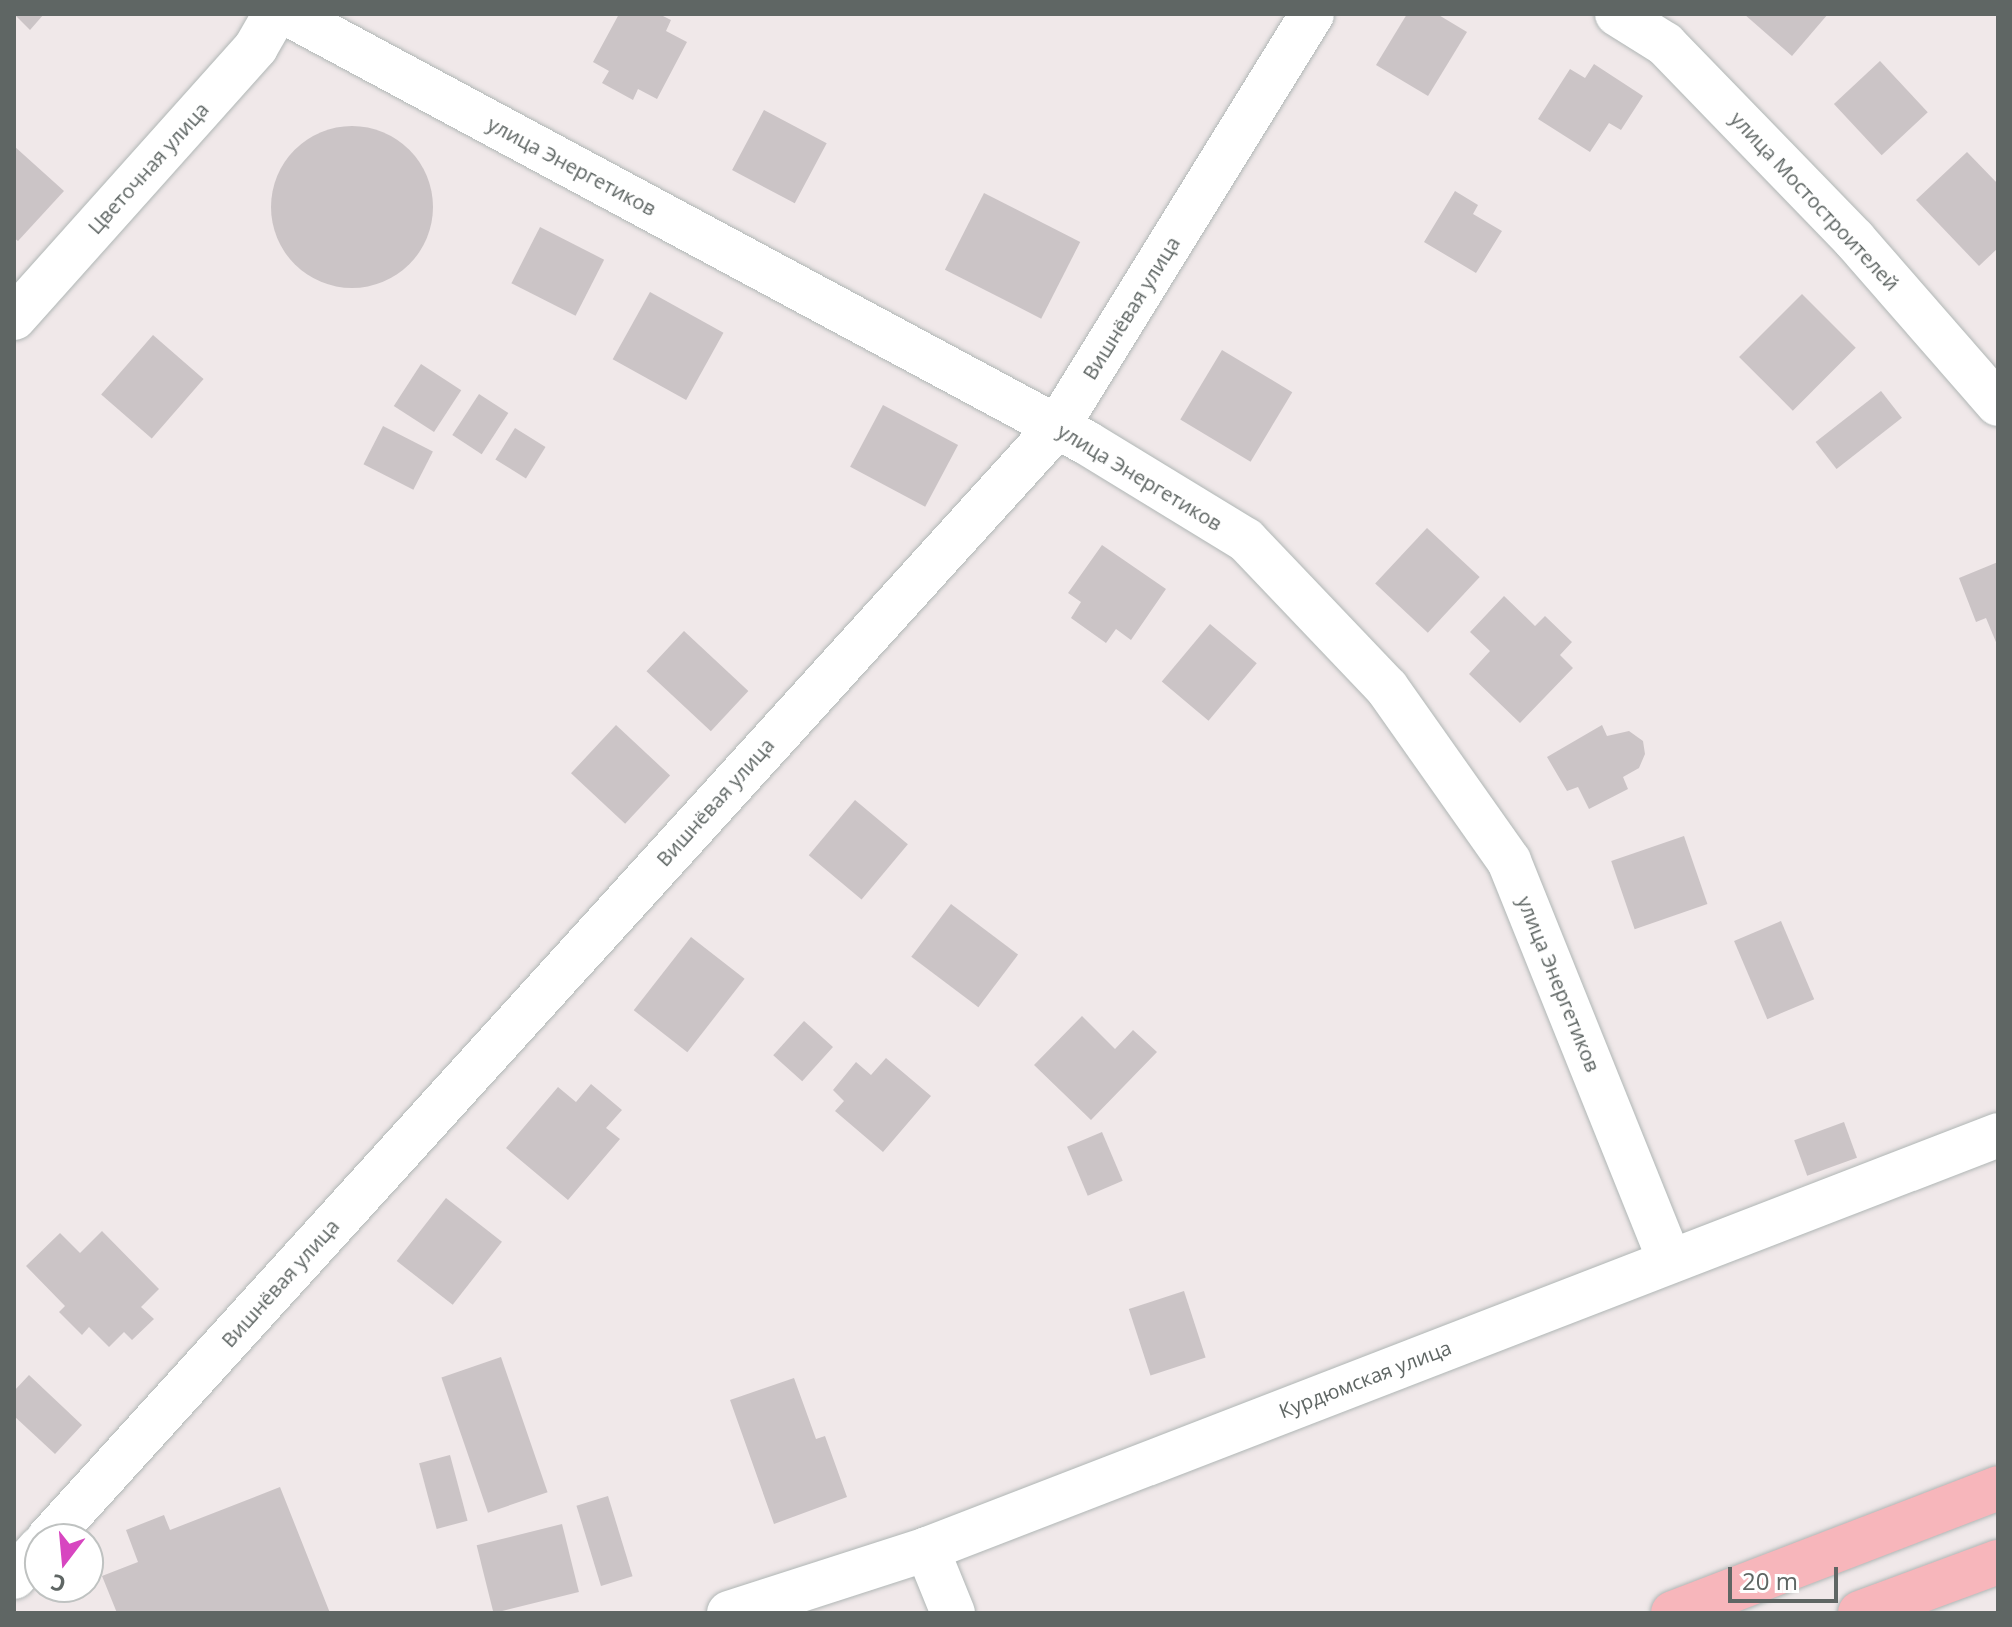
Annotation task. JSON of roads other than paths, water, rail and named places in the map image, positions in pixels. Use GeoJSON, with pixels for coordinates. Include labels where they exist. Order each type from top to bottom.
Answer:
{"type":"FeatureCollection","features":[{"type":"Feature","properties":{"kind":"main road"},"geometry":{"type":"LineString","coordinates":[[1673,1613],[1998,1488]]}},
{"type":"Feature","properties":{"kind":"main road"},"geometry":{"type":"LineString","coordinates":[[1860,1613],[1998,1562]]}},
{"type":"Feature","properties":{"kind":"street","name":"Цветочная улица"},"geometry":{"type":"LineString","coordinates":[[14,318],[256,47],[275,14]]}},
{"type":"Feature","properties":{"kind":"street","name":"улица Энергетиков"},"geometry":{"type":"LineString","coordinates":[[288,14],[1057,427],[1246,540],[1387,688],[1509,861],[1670,1261]]}},
{"type":"Feature","properties":{"kind":"street","name":"Вишнёвая улица"},"geometry":{"type":"LineString","coordinates":[[63,1523],[1057,427],[1312,14]]}},
{"type":"Feature","properties":{"kind":"street","name":"улица Мостостроителей"},"geometry":{"type":"LineString","coordinates":[[1617,14],[1665,44],[1688,67],[1854,239],[1998,404]]}},
{"type":"Feature","properties":{"kind":"street","name":"Курдюмская улица"},"geometry":{"type":"LineString","coordinates":[[729,1613],[927,1549],[1998,1135]]}},
{"type":"Feature","properties":{"kind":"street"},"geometry":{"type":"LineString","coordinates":[[927,1549],[953,1613]]}}]}
